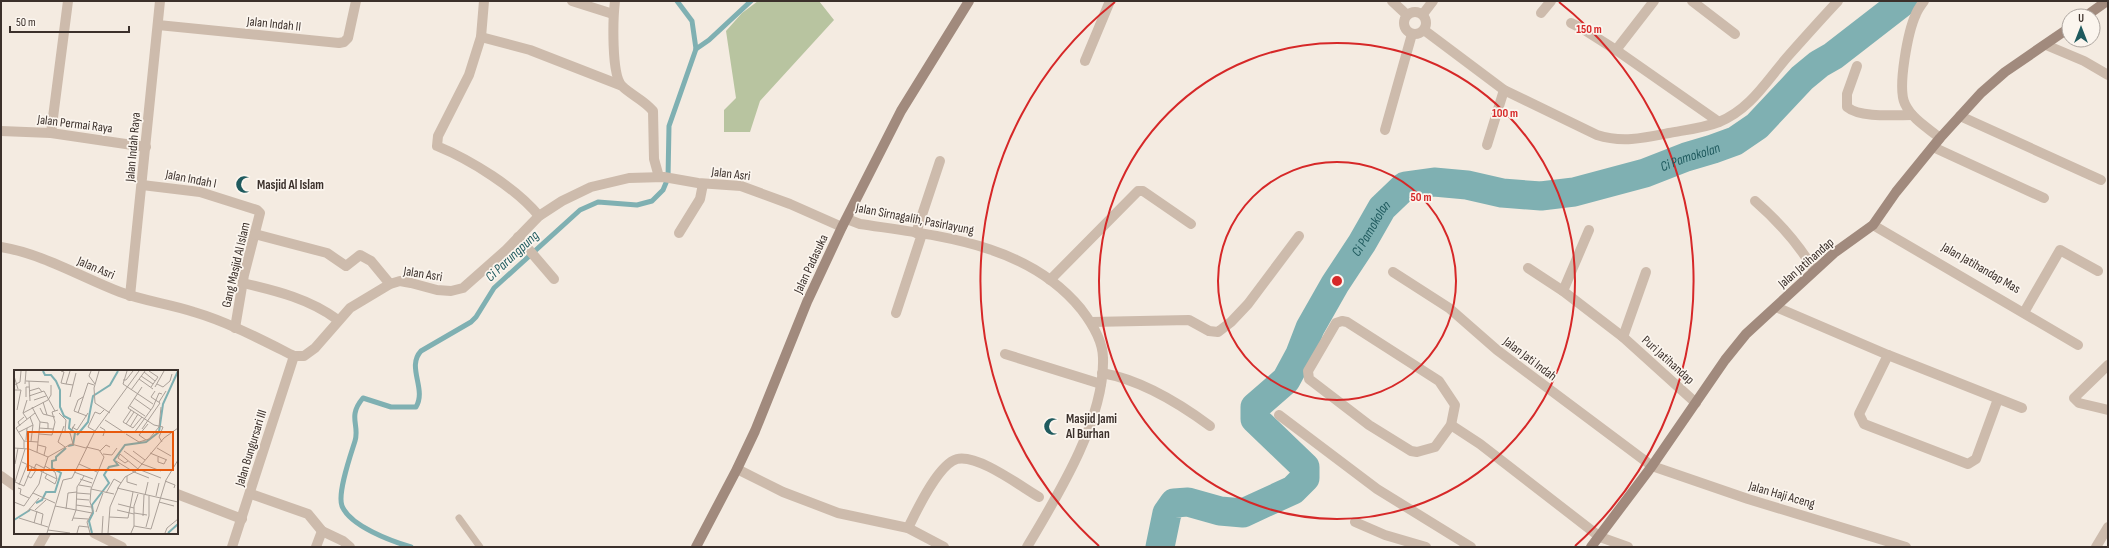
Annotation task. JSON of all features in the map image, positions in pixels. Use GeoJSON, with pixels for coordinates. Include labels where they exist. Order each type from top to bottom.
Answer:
{"type":"FeatureCollection","features":[{"type":"Feature","properties":{"kind":"street"},"geometry":{"type":"LineString","coordinates":[[51,133],[68,1]]}},
{"type":"Feature","properties":{"kind":"street","name":"Jalan Indah Raya"},"geometry":{"type":"LineString","coordinates":[[130,296],[160,1]]}},
{"type":"Feature","properties":{"kind":"street","name":"Jalan Indah II"},"geometry":{"type":"LineString","coordinates":[[158,25],[339,43],[344,42],[348,38],[356,1]]}},
{"type":"Feature","properties":{"kind":"street"},"geometry":{"type":"LineString","coordinates":[[484,1],[481,36],[469,75],[438,136],[437,146],[454,153],[517,193],[539,216]]}},
{"type":"Feature","properties":{"kind":"street"},"geometry":{"type":"LineString","coordinates":[[572,1],[613,14]]}},
{"type":"Feature","properties":{"kind":"street"},"geometry":{"type":"LineString","coordinates":[[615,1],[613,14],[615,66],[620,85]]}},
{"type":"Feature","properties":{"kind":"street","name":"Jalan Padasuka"},"geometry":{"type":"LineString","coordinates":[[696,547],[737,469],[775,384],[807,302],[844,223],[901,111],[969,1]]}},
{"type":"Feature","properties":{"kind":"street"},"geometry":{"type":"LineString","coordinates":[[1085,61],[1110,1]]}},
{"type":"Feature","properties":{"kind":"street"},"geometry":{"type":"LineString","coordinates":[[1392,1],[1407,16]]}},
{"type":"Feature","properties":{"kind":"street"},"geometry":{"type":"LineString","coordinates":[[1423,14],[1433,1]]}},
{"type":"Feature","properties":{"kind":"street"},"geometry":{"type":"LineString","coordinates":[[1541,13],[1551,1]]}},
{"type":"Feature","properties":{"kind":"street"},"geometry":{"type":"LineString","coordinates":[[1616,50],[1654,1]]}},
{"type":"Feature","properties":{"kind":"street"},"geometry":{"type":"LineString","coordinates":[[1692,1],[1735,34]]}},
{"type":"Feature","properties":{"kind":"street"},"geometry":{"type":"LineString","coordinates":[[1424,30],[1504,90],[1597,135],[1608,139],[1637,140],[1719,122],[1752,100],[1766,86],[1787,56],[1838,1]]}},
{"type":"Feature","properties":{"kind":"street"},"geometry":{"type":"LineString","coordinates":[[1924,1],[1916,14],[1906,52],[1903,76],[1904,104],[1912,115],[1940,138]]}},
{"type":"Feature","properties":{"kind":"street"},"geometry":{"type":"LineString","coordinates":[[2097,8],[2107,1]]}},
{"type":"Feature","properties":{"kind":"street"},"geometry":{"type":"LineString","coordinates":[[1416,12],[1423,14],[1427,22],[1424,30],[1418,34],[1412,34],[1405,28],[1405,19],[1407,16],[1416,12]]}},
{"type":"Feature","properties":{"kind":"street"},"geometry":{"type":"LineString","coordinates":[[1570,23],[1583,29],[1616,50],[1719,122]]}},
{"type":"Feature","properties":{"kind":"street"},"geometry":{"type":"LineString","coordinates":[[1385,130],[1412,34]]}},
{"type":"Feature","properties":{"kind":"street","name":"Jalan Jatihandap"},"geometry":{"type":"LineString","coordinates":[[1591,547],[1652,466],[1746,334],[1814,270],[1834,253],[1874,224],[1896,192],[1940,138],[1981,93],[2004,72],[2061,34]]}},
{"type":"Feature","properties":{"kind":"street"},"geometry":{"type":"LineString","coordinates":[[481,36],[530,50],[620,85],[653,111],[654,159],[662,177]]}},
{"type":"Feature","properties":{"kind":"street"},"geometry":{"type":"LineString","coordinates":[[2046,45],[2084,61],[2108,75]]}},
{"type":"Feature","properties":{"kind":"street"},"geometry":{"type":"LineString","coordinates":[[1857,66],[1847,94],[1847,107],[1852,111],[1868,114],[1912,115]]}},
{"type":"Feature","properties":{"kind":"street"},"geometry":{"type":"LineString","coordinates":[[1487,145],[1504,90]]}},
{"type":"Feature","properties":{"kind":"street"},"geometry":{"type":"LineString","coordinates":[[1960,116],[2101,180]]}},
{"type":"Feature","properties":{"kind":"street","name":"Jalan Permai Raya"},"geometry":{"type":"LineString","coordinates":[[1,131],[51,133],[146,147]]}},
{"type":"Feature","properties":{"kind":"street"},"geometry":{"type":"LineString","coordinates":[[1933,147],[2044,198]]}},
{"type":"Feature","properties":{"kind":"street"},"geometry":{"type":"LineString","coordinates":[[896,313],[940,160]]}},
{"type":"Feature","properties":{"kind":"street","name":"Jalan Asri"},"geometry":{"type":"LineString","coordinates":[[1,247],[16,249],[40,258],[90,281],[130,296],[193,311],[236,328],[294,356],[304,356],[315,348],[338,320],[363,298],[390,284],[400,281],[450,291],[463,288],[518,238],[539,216],[562,201],[591,187],[628,178],[662,177],[703,184],[741,186],[844,223]]}},
{"type":"Feature","properties":{"kind":"street"},"geometry":{"type":"LineString","coordinates":[[679,233],[700,199],[703,184]]}},
{"type":"Feature","properties":{"kind":"street","name":"Jalan Indah I"},"geometry":{"type":"LineString","coordinates":[[142,185],[200,192],[257,210]]}},
{"type":"Feature","properties":{"kind":"street"},"geometry":{"type":"LineString","coordinates":[[1050,280],[1138,191],[1143,191],[1191,224]]}},
{"type":"Feature","properties":{"kind":"street"},"geometry":{"type":"LineString","coordinates":[[1755,201],[1773,217],[1799,246],[1814,270]]}},
{"type":"Feature","properties":{"kind":"street","name":"Gang Masjid Al Islam"},"geometry":{"type":"LineString","coordinates":[[236,328],[243,283],[260,217],[257,210]]}},
{"type":"Feature","properties":{"kind":"street","name":"Jalan Sirnagalih, Pasirlayung"},"geometry":{"type":"LineString","coordinates":[[844,223],[860,224],[957,239],[1020,261],[1050,280],[1075,302],[1091,322],[1103,356],[1101,384],[1093,414],[1072,469],[1027,547]]}},
{"type":"Feature","properties":{"kind":"street","name":"Jalan Jatihandap Mas"},"geometry":{"type":"LineString","coordinates":[[1874,224],[2026,309],[2077,340],[1874,224]]}},
{"type":"Feature","properties":{"kind":"street"},"geometry":{"type":"LineString","coordinates":[[1563,291],[1589,230]]}},
{"type":"Feature","properties":{"kind":"street"},"geometry":{"type":"LineString","coordinates":[[255,234],[327,254],[346,266],[360,255],[371,261],[390,284]]}},
{"type":"Feature","properties":{"kind":"street"},"geometry":{"type":"LineString","coordinates":[[1091,322],[1189,320],[1209,331],[1218,332],[1231,322],[1248,304],[1299,236]]}},
{"type":"Feature","properties":{"kind":"street"},"geometry":{"type":"LineString","coordinates":[[518,238],[554,279]]}},
{"type":"Feature","properties":{"kind":"street"},"geometry":{"type":"LineString","coordinates":[[2026,309],[2060,250],[2098,271]]}},
{"type":"Feature","properties":{"kind":"street","name":"Puri Jatihandap"},"geometry":{"type":"LineString","coordinates":[[1528,268],[1563,291],[1623,337],[1696,403]]}},
{"type":"Feature","properties":{"kind":"street","name":"Jalan Jati Indah"},"geometry":{"type":"LineString","coordinates":[[1392,272],[1449,308],[1497,350],[1652,466]]}},
{"type":"Feature","properties":{"kind":"street","name":"Puri Jatihandap"},"geometry":{"type":"LineString","coordinates":[[1623,337],[1646,272]]}},
{"type":"Feature","properties":{"kind":"street"},"geometry":{"type":"LineString","coordinates":[[243,283],[274,290],[295,297],[318,306],[338,320]]}},
{"type":"Feature","properties":{"kind":"street"},"geometry":{"type":"LineString","coordinates":[[1776,307],[1888,355],[2022,408]]}},
{"type":"Feature","properties":{"kind":"street"},"geometry":{"type":"LineString","coordinates":[[1342,321],[1347,322],[1439,381],[1455,405],[1450,425],[1434,447],[1413,452],[1369,425],[1308,379],[1308,372],[1336,323],[1342,321]]}},
{"type":"Feature","properties":{"kind":"street"},"geometry":{"type":"LineString","coordinates":[[1005,354],[1101,384]]}},
{"type":"Feature","properties":{"kind":"street"},"geometry":{"type":"LineString","coordinates":[[1888,355],[1858,414],[1864,424],[1881,432],[1968,464],[1976,460],[1998,399]]}},
{"type":"Feature","properties":{"kind":"street","name":"Jalan Bungursari III"},"geometry":{"type":"LineString","coordinates":[[232,547],[251,494],[294,356]]}},
{"type":"Feature","properties":{"kind":"street"},"geometry":{"type":"LineString","coordinates":[[2108,365],[2074,398],[2079,403],[2108,410]]}},
{"type":"Feature","properties":{"kind":"street"},"geometry":{"type":"LineString","coordinates":[[1102,372],[1115,375],[1156,392],[1190,411],[1210,426]]}},
{"type":"Feature","properties":{"kind":"street"},"geometry":{"type":"LineString","coordinates":[[1279,414],[1377,489],[1471,547]]}},
{"type":"Feature","properties":{"kind":"street"},"geometry":{"type":"LineString","coordinates":[[1450,425],[1480,444],[1600,537],[1628,547]]}},
{"type":"Feature","properties":{"kind":"street"},"geometry":{"type":"LineString","coordinates":[[908,528],[930,484],[957,459],[982,464],[1039,496]]}},
{"type":"Feature","properties":{"kind":"street","name":"Jalan Haji Aceng"},"geometry":{"type":"LineString","coordinates":[[1652,466],[1748,499],[1906,547]]}},
{"type":"Feature","properties":{"kind":"street"},"geometry":{"type":"LineString","coordinates":[[737,469],[783,492],[838,513],[908,528],[944,547]]}},
{"type":"Feature","properties":{"kind":"street"},"geometry":{"type":"LineString","coordinates":[[1,476],[14,485]]}},
{"type":"Feature","properties":{"kind":"street"},"geometry":{"type":"LineString","coordinates":[[178,494],[242,519]]}},
{"type":"Feature","properties":{"kind":"street"},"geometry":{"type":"LineString","coordinates":[[251,494],[308,514],[322,531],[343,541],[350,547]]}},
{"type":"Feature","properties":{"kind":"street"},"geometry":{"type":"LineString","coordinates":[[1355,522],[1385,535],[1426,547]]}},
{"type":"Feature","properties":{"kind":"street"},"geometry":{"type":"LineString","coordinates":[[2096,547],[2108,527]]}},
{"type":"Feature","properties":{"kind":"street"},"geometry":{"type":"LineString","coordinates":[[316,547],[322,531]]}},
{"type":"Feature","properties":{"kind":"street"},"geometry":{"type":"LineString","coordinates":[[38,547],[45,534]]}},
{"type":"Feature","properties":{"kind":"street"},"geometry":{"type":"LineString","coordinates":[[96,534],[121,547]]}},
{"type":"Feature","properties":{"kind":"lane"},"geometry":{"type":"LineString","coordinates":[[459,518],[480,547]]}},
{"type":"Feature","properties":{"kind":"green space"},"geometry":{"type":"Polygon","coordinates":[[[758,1],[819,1],[834,20],[760,101],[750,132],[724,132],[724,110],[736,98],[726,31],[742,13],[758,1]]]}},
{"type":"Feature","properties":{"kind":"waterway","name":"Ci Parungpung"},"geometry":{"type":"LineString","coordinates":[[411,547],[372,532],[353,520],[342,506],[341,492],[355,441],[355,416],[358,405],[363,398],[391,407],[416,407],[419,400],[419,393],[415,364],[421,351],[471,322],[476,317],[494,288],[580,210],[598,202],[637,205],[652,201],[663,190],[668,178],[669,126],[696,49],[692,21],[677,1]]}},
{"type":"Feature","properties":{"kind":"waterway"},"geometry":{"type":"LineString","coordinates":[[696,49],[709,40],[751,1]]}},
{"type":"Feature","properties":{"kind":"waterway","name":"Ci Pamokolan"},"geometry":{"type":"LineString","coordinates":[[1160,547],[1167,513],[1174,503],[1188,502],[1220,511],[1243,513],[1293,490],[1305,478],[1305,467],[1255,419],[1255,407],[1286,380],[1300,354],[1310,328],[1335,284],[1362,243],[1382,208],[1405,186],[1434,182],[1467,185],[1502,193],[1541,196],[1574,192],[1645,173],[1686,157],[1735,141],[1757,126],[1802,78],[1904,1]]}},
{"type":"Feature","properties":{"kind":"place","name":"Masjid Al Islam"},"geometry":{"type":"Point","coordinates":[244,185]}},
{"type":"Feature","properties":{"kind":"place","name":"Masjid Jami Al Burhan"},"geometry":{"type":"Point","coordinates":[1053,426]}}]}
